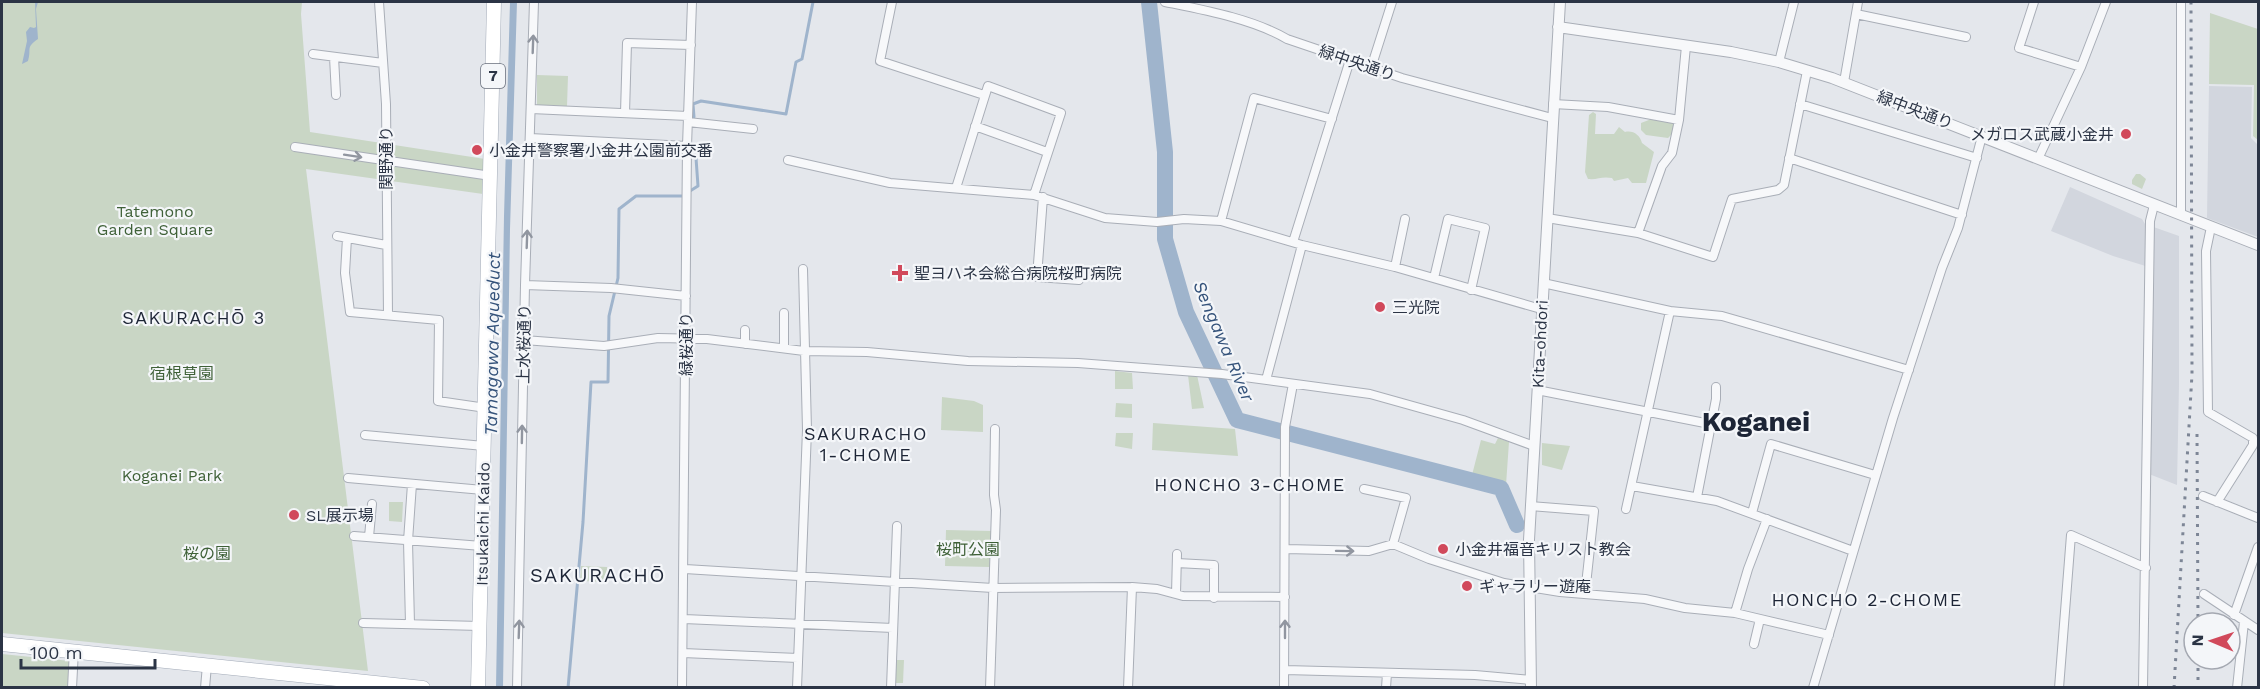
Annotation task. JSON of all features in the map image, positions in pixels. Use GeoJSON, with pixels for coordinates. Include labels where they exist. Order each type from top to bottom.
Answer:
{"type":"FeatureCollection","features":[{"type":"Feature","properties":{"kind":"main road","name":"Itsukaichi Kaido"},"geometry":{"type":"LineString","coordinates":[[478,687],[494,2]]}},
{"type":"Feature","properties":{"kind":"main road"},"geometry":{"type":"LineString","coordinates":[[2,644],[423,687]]}},
{"type":"Feature","properties":{"kind":"street","name":"関野通り"},"geometry":{"type":"LineString","coordinates":[[380,2],[387,161],[388,314]]}},
{"type":"Feature","properties":{"kind":"street","name":"上水桜通り"},"geometry":{"type":"LineString","coordinates":[[518,687],[525,285],[534,2]]}},
{"type":"Feature","properties":{"kind":"street","name":"緑桜通り"},"geometry":{"type":"LineString","coordinates":[[682,687],[685,569],[687,146],[692,2]]}},
{"type":"Feature","properties":{"kind":"street"},"geometry":{"type":"LineString","coordinates":[[892,2],[880,61],[984,95]]}},
{"type":"Feature","properties":{"kind":"street","name":"緑中央通り"},"geometry":{"type":"LineString","coordinates":[[1165,2],[1274,31],[1287,39],[1402,78],[1552,118]]}},
{"type":"Feature","properties":{"kind":"street"},"geometry":{"type":"LineString","coordinates":[[1371,68],[1392,2]]}},
{"type":"Feature","properties":{"kind":"street","name":"Kita-ohdori"},"geometry":{"type":"LineString","coordinates":[[1531,684],[1530,506],[1560,2]]}},
{"type":"Feature","properties":{"kind":"street"},"geometry":{"type":"LineString","coordinates":[[1779,62],[1794,2]]}},
{"type":"Feature","properties":{"kind":"street"},"geometry":{"type":"LineString","coordinates":[[1844,82],[1858,2]]}},
{"type":"Feature","properties":{"kind":"street"},"geometry":{"type":"LineString","coordinates":[[2034,2],[2015,47],[2081,67]]}},
{"type":"Feature","properties":{"kind":"street"},"geometry":{"type":"LineString","coordinates":[[2038,159],[2081,67],[2106,2]]}},
{"type":"Feature","properties":{"kind":"street"},"geometry":{"type":"LineString","coordinates":[[2181,2],[2181,215]]}},
{"type":"Feature","properties":{"kind":"street"},"geometry":{"type":"LineString","coordinates":[[1856,15],[1966,37]]}},
{"type":"Feature","properties":{"kind":"street","name":"緑中央通り"},"geometry":{"type":"LineString","coordinates":[[1557,27],[1731,52],[1779,62],[1844,82],[2259,245]]}},
{"type":"Feature","properties":{"kind":"street"},"geometry":{"type":"LineString","coordinates":[[625,114],[627,43],[691,45]]}},
{"type":"Feature","properties":{"kind":"street"},"geometry":{"type":"LineString","coordinates":[[1638,233],[1662,166],[1672,153],[1679,120],[1686,46]]}},
{"type":"Feature","properties":{"kind":"street"},"geometry":{"type":"LineString","coordinates":[[314,54],[383,63]]}},
{"type":"Feature","properties":{"kind":"street"},"geometry":{"type":"LineString","coordinates":[[334,57],[336,95]]}},
{"type":"Feature","properties":{"kind":"street"},"geometry":{"type":"LineString","coordinates":[[1266,380],[1297,243],[1350,60]]}},
{"type":"Feature","properties":{"kind":"street"},"geometry":{"type":"LineString","coordinates":[[1547,218],[1638,233],[1713,257],[1732,199],[1778,190],[1784,185],[1807,71]]}},
{"type":"Feature","properties":{"kind":"street"},"geometry":{"type":"LineString","coordinates":[[956,188],[988,86],[1061,113],[1047,152],[1038,196],[1038,278],[1079,280]]}},
{"type":"Feature","properties":{"kind":"street"},"geometry":{"type":"LineString","coordinates":[[1221,221],[1254,98],[1332,119]]}},
{"type":"Feature","properties":{"kind":"street"},"geometry":{"type":"LineString","coordinates":[[1553,104],[1608,107],[1679,120]]}},
{"type":"Feature","properties":{"kind":"street"},"geometry":{"type":"LineString","coordinates":[[1800,104],[1977,158]]}},
{"type":"Feature","properties":{"kind":"street"},"geometry":{"type":"LineString","coordinates":[[531,109],[688,119],[753,129]]}},
{"type":"Feature","properties":{"kind":"street"},"geometry":{"type":"LineString","coordinates":[[975,126],[1047,152]]}},
{"type":"Feature","properties":{"kind":"street"},"geometry":{"type":"LineString","coordinates":[[1814,687],[1875,475],[1942,268],[1962,215],[1982,136]]}},
{"type":"Feature","properties":{"kind":"street"},"geometry":{"type":"LineString","coordinates":[[530,138],[687,146]]}},
{"type":"Feature","properties":{"kind":"street"},"geometry":{"type":"LineString","coordinates":[[295,147],[491,176]]}},
{"type":"Feature","properties":{"kind":"street"},"geometry":{"type":"LineString","coordinates":[[1789,158],[1962,215]]}},
{"type":"Feature","properties":{"kind":"street"},"geometry":{"type":"LineString","coordinates":[[788,160],[890,183],[1038,196],[1105,218],[1157,222],[1184,219],[1221,221],[1541,309]]}},
{"type":"Feature","properties":{"kind":"street"},"geometry":{"type":"LineString","coordinates":[[2143,687],[2150,221],[2154,205]]}},
{"type":"Feature","properties":{"kind":"street"},"geometry":{"type":"LineString","coordinates":[[1395,267],[1405,219]]}},
{"type":"Feature","properties":{"kind":"street"},"geometry":{"type":"LineString","coordinates":[[1434,278],[1448,219],[1485,228],[1471,290]]}},
{"type":"Feature","properties":{"kind":"street"},"geometry":{"type":"LineString","coordinates":[[2211,227],[2206,251],[2208,412],[2253,438],[2253,445],[2217,502]]}},
{"type":"Feature","properties":{"kind":"street"},"geometry":{"type":"LineString","coordinates":[[386,245],[342,237],[350,312],[438,320],[438,401],[486,408]]}},
{"type":"Feature","properties":{"kind":"street"},"geometry":{"type":"LineString","coordinates":[[797,687],[807,430],[802,269]]}},
{"type":"Feature","properties":{"kind":"street"},"geometry":{"type":"LineString","coordinates":[[1543,283],[1670,311],[1722,316],[1909,369]]}},
{"type":"Feature","properties":{"kind":"street"},"geometry":{"type":"LineString","coordinates":[[525,285],[615,288],[686,296]]}},
{"type":"Feature","properties":{"kind":"street"},"geometry":{"type":"LineString","coordinates":[[1626,509],[1670,311]]}},
{"type":"Feature","properties":{"kind":"street"},"geometry":{"type":"LineString","coordinates":[[784,313],[784,348]]}},
{"type":"Feature","properties":{"kind":"street"},"geometry":{"type":"LineString","coordinates":[[745,344],[746,330]]}},
{"type":"Feature","properties":{"kind":"street"},"geometry":{"type":"LineString","coordinates":[[524,340],[608,345],[658,338],[685,339],[804,351],[867,352],[969,361],[1078,363],[1222,374],[1370,394],[1463,420],[1534,446]]}},
{"type":"Feature","properties":{"kind":"street"},"geometry":{"type":"LineString","coordinates":[[1284,687],[1285,427],[1293,384]]}},
{"type":"Feature","properties":{"kind":"street"},"geometry":{"type":"LineString","coordinates":[[1697,497],[1716,399],[1716,387]]}},
{"type":"Feature","properties":{"kind":"street"},"geometry":{"type":"LineString","coordinates":[[1537,390],[1710,424]]}},
{"type":"Feature","properties":{"kind":"street"},"geometry":{"type":"LineString","coordinates":[[990,687],[996,510],[994,495],[995,429]]}},
{"type":"Feature","properties":{"kind":"street"},"geometry":{"type":"LineString","coordinates":[[365,435],[484,446]]}},
{"type":"Feature","properties":{"kind":"street"},"geometry":{"type":"LineString","coordinates":[[1752,513],[1771,444],[1875,475]]}},
{"type":"Feature","properties":{"kind":"street"},"geometry":{"type":"LineString","coordinates":[[348,478],[483,490]]}},
{"type":"Feature","properties":{"kind":"street"},"geometry":{"type":"LineString","coordinates":[[410,624],[408,541],[412,484]]}},
{"type":"Feature","properties":{"kind":"street"},"geometry":{"type":"LineString","coordinates":[[1632,486],[1717,501],[1853,552]]}},
{"type":"Feature","properties":{"kind":"street"},"geometry":{"type":"LineString","coordinates":[[1364,489],[1406,498],[1393,544]]}},
{"type":"Feature","properties":{"kind":"street"},"geometry":{"type":"LineString","coordinates":[[2203,496],[2259,518]]}},
{"type":"Feature","properties":{"kind":"street"},"geometry":{"type":"LineString","coordinates":[[369,537],[372,504]]}},
{"type":"Feature","properties":{"kind":"street"},"geometry":{"type":"LineString","coordinates":[[1530,506],[1594,511],[1585,594]]}},
{"type":"Feature","properties":{"kind":"street"},"geometry":{"type":"LineString","coordinates":[[1735,613],[1748,569],[1767,519]]}},
{"type":"Feature","properties":{"kind":"street"},"geometry":{"type":"LineString","coordinates":[[891,687],[899,532]]}},
{"type":"Feature","properties":{"kind":"street"},"geometry":{"type":"LineString","coordinates":[[2059,687],[2071,535],[2146,568]]}},
{"type":"Feature","properties":{"kind":"street"},"geometry":{"type":"LineString","coordinates":[[354,536],[482,546]]}},
{"type":"Feature","properties":{"kind":"street"},"geometry":{"type":"LineString","coordinates":[[1286,549],[1368,552],[1393,544],[1482,577],[1529,588],[1645,599],[1685,608],[1735,613],[1829,635]]}},
{"type":"Feature","properties":{"kind":"street"},"geometry":{"type":"LineString","coordinates":[[2235,611],[2259,547]]}},
{"type":"Feature","properties":{"kind":"street"},"geometry":{"type":"LineString","coordinates":[[1176,594],[1177,558],[1214,565],[1214,598]]}},
{"type":"Feature","properties":{"kind":"street"},"geometry":{"type":"LineString","coordinates":[[685,569],[993,588],[1132,587],[1214,598],[1285,597]]}},
{"type":"Feature","properties":{"kind":"street"},"geometry":{"type":"LineString","coordinates":[[1128,687],[1132,587]]}},
{"type":"Feature","properties":{"kind":"street"},"geometry":{"type":"LineString","coordinates":[[2204,594],[2228,611]]}},
{"type":"Feature","properties":{"kind":"street"},"geometry":{"type":"LineString","coordinates":[[684,619],[893,628]]}},
{"type":"Feature","properties":{"kind":"street"},"geometry":{"type":"LineString","coordinates":[[1754,644],[1760,619]]}},
{"type":"Feature","properties":{"kind":"street"},"geometry":{"type":"LineString","coordinates":[[2237,687],[2244,622],[2259,630]]}},
{"type":"Feature","properties":{"kind":"street"},"geometry":{"type":"LineString","coordinates":[[363,623],[480,626]]}},
{"type":"Feature","properties":{"kind":"street"},"geometry":{"type":"LineString","coordinates":[[72,687],[74,650]]}},
{"type":"Feature","properties":{"kind":"street"},"geometry":{"type":"LineString","coordinates":[[683,653],[798,658]]}},
{"type":"Feature","properties":{"kind":"street"},"geometry":{"type":"LineString","coordinates":[[206,687],[207,664]]}},
{"type":"Feature","properties":{"kind":"street"},"geometry":{"type":"LineString","coordinates":[[1284,670],[1474,675],[1531,684]]}},
{"type":"Feature","properties":{"kind":"street"},"geometry":{"type":"LineString","coordinates":[[1386,687],[1387,673]]}},
{"type":"Feature","properties":{"kind":"shaded area"},"geometry":{"type":"Polygon","coordinates":[[[2209,86],[2252,87],[2251,138],[2258,145],[2258,237],[2207,218],[2209,86]]]}},
{"type":"Feature","properties":{"kind":"shaded area"},"geometry":{"type":"Polygon","coordinates":[[[2070,187],[2142,219],[2145,224],[2179,236],[2177,485],[2149,474],[2152,268],[2113,256],[2051,231],[2070,187]]]}},
{"type":"Feature","properties":{"kind":"green space","name":"Koganei Park"},"geometry":{"type":"Polygon","coordinates":[[[2,2],[302,2],[310,132],[485,159],[483,194],[306,169],[368,671],[2,633],[2,2]]]}},
{"type":"Feature","properties":{"kind":"green space"},"geometry":{"type":"Polygon","coordinates":[[[2210,13],[2258,29],[2258,140],[2253,136],[2254,85],[2209,84],[2210,13]]]}},
{"type":"Feature","properties":{"kind":"green space"},"geometry":{"type":"Polygon","coordinates":[[[537,75],[568,76],[567,106],[537,105],[537,75]]]}},
{"type":"Feature","properties":{"kind":"green space"},"geometry":{"type":"Polygon","coordinates":[[[1593,112],[1596,114],[1595,134],[1614,134],[1619,127],[1625,132],[1636,134],[1642,143],[1654,152],[1646,183],[1632,183],[1628,178],[1614,181],[1612,178],[1588,179],[1585,172],[1589,115],[1593,112]]]}},
{"type":"Feature","properties":{"kind":"green space"},"geometry":{"type":"Polygon","coordinates":[[[1654,118],[1661,121],[1672,121],[1675,126],[1668,138],[1646,135],[1641,130],[1641,123],[1654,118]]]}},
{"type":"Feature","properties":{"kind":"green space"},"geometry":{"type":"Polygon","coordinates":[[[2136,174],[2146,179],[2142,189],[2132,184],[2136,174]]]}},
{"type":"Feature","properties":{"kind":"green space"},"geometry":{"type":"Polygon","coordinates":[[[1115,371],[1132,373],[1133,389],[1115,389],[1115,371]]]}},
{"type":"Feature","properties":{"kind":"green space"},"geometry":{"type":"Polygon","coordinates":[[[1188,375],[1197,375],[1204,408],[1192,409],[1188,375]]]}},
{"type":"Feature","properties":{"kind":"green space"},"geometry":{"type":"Polygon","coordinates":[[[942,397],[974,401],[983,405],[983,432],[941,430],[942,397]]]}},
{"type":"Feature","properties":{"kind":"green space"},"geometry":{"type":"Polygon","coordinates":[[[1116,403],[1132,404],[1132,418],[1115,417],[1116,403]]]}},
{"type":"Feature","properties":{"kind":"green space"},"geometry":{"type":"Polygon","coordinates":[[[1153,423],[1235,429],[1238,456],[1152,450],[1153,423]]]}},
{"type":"Feature","properties":{"kind":"green space"},"geometry":{"type":"Polygon","coordinates":[[[1116,433],[1133,433],[1132,449],[1115,446],[1116,433]]]}},
{"type":"Feature","properties":{"kind":"green space"},"geometry":{"type":"Polygon","coordinates":[[[1498,438],[1509,442],[1506,485],[1472,475],[1481,440],[1495,444],[1498,438]]]}},
{"type":"Feature","properties":{"kind":"green space"},"geometry":{"type":"Polygon","coordinates":[[[1542,443],[1570,446],[1562,470],[1542,465],[1542,443]]]}},
{"type":"Feature","properties":{"kind":"green space"},"geometry":{"type":"Polygon","coordinates":[[[389,502],[403,502],[402,522],[389,521],[389,502]]]}},
{"type":"Feature","properties":{"kind":"green space","name":"桜町公園"},"geometry":{"type":"Polygon","coordinates":[[[946,530],[992,531],[990,567],[945,566],[946,530]]]}},
{"type":"Feature","properties":{"kind":"green space"},"geometry":{"type":"Polygon","coordinates":[[[581,566],[607,567],[607,582],[580,581],[581,566]]]}},
{"type":"Feature","properties":{"kind":"green space"},"geometry":{"type":"Polygon","coordinates":[[[2,654],[70,661],[68,687],[2,688],[2,654]]]}},
{"type":"Feature","properties":{"kind":"green space"},"geometry":{"type":"Polygon","coordinates":[[[896,660],[904,660],[903,683],[895,683],[896,660]]]}},
{"type":"Feature","properties":{"kind":"water"},"geometry":{"type":"Polygon","coordinates":[[[35,2],[38,2],[36,9],[38,39],[30,46],[28,61],[22,64],[27,41],[26,32],[30,27],[36,27],[35,2]]]}},
{"type":"Feature","properties":{"kind":"water"},"geometry":{"type":"Polygon","coordinates":[[[510,2],[517,2],[510,229],[503,687],[496,688],[504,216],[510,2]]]}},
{"type":"Feature","properties":{"kind":"waterway"},"geometry":{"type":"LineString","coordinates":[[694,117],[693,104],[701,101],[786,114],[796,62],[802,59],[813,2]]}},
{"type":"Feature","properties":{"kind":"waterway","name":"Sengawa River"},"geometry":{"type":"LineString","coordinates":[[1149,2],[1165,152],[1165,239],[1186,312],[1237,420],[1501,488],[1517,525]]}},
{"type":"Feature","properties":{"kind":"waterway"},"geometry":{"type":"LineString","coordinates":[[690,191],[698,186],[696,158]]}},
{"type":"Feature","properties":{"kind":"waterway"},"geometry":{"type":"LineString","coordinates":[[568,688],[583,522],[591,382],[608,382],[609,316],[618,278],[619,209],[636,196],[683,196]]}},
{"type":"Feature","properties":{"kind":"railway"},"geometry":{"type":"LineString","coordinates":[[2174,688],[2192,374],[2191,2]]}},
{"type":"Feature","properties":{"kind":"railway"},"geometry":{"type":"LineString","coordinates":[[2197,434],[2198,611]]}},
{"type":"Feature","properties":{"kind":"railway"},"geometry":{"type":"LineString","coordinates":[[2198,671],[2198,688]]}},
{"type":"Feature","properties":{"kind":"place","name":"メガロス武蔵小金井"},"geometry":{"type":"Point","coordinates":[2126,134]}},
{"type":"Feature","properties":{"kind":"place","name":"小金井警察署小金井公園前交番"},"geometry":{"type":"Point","coordinates":[477,150]}},
{"type":"Feature","properties":{"kind":"place","name":"聖ヨハネ会総合病院桜町病院"},"geometry":{"type":"Point","coordinates":[900,273]}},
{"type":"Feature","properties":{"kind":"place","name":"三光院"},"geometry":{"type":"Point","coordinates":[1380,307]}},
{"type":"Feature","properties":{"kind":"place","name":"SL展示場"},"geometry":{"type":"Point","coordinates":[294,515]}},
{"type":"Feature","properties":{"kind":"place","name":"小金井福音キリスト教会"},"geometry":{"type":"Point","coordinates":[1443,549]}},
{"type":"Feature","properties":{"kind":"place","name":"ギャラリー遊庵"},"geometry":{"type":"Point","coordinates":[1467,586]}},
{"type":"Feature","properties":{"kind":"district","name":"SAKURACHŌ 3"},"geometry":{"type":"Point","coordinates":[194,317]}},
{"type":"Feature","properties":{"kind":"district","name":"Koganei"},"geometry":{"type":"Point","coordinates":[1756,421]}},
{"type":"Feature","properties":{"kind":"district","name":"SAKURACHO 1-CHOME"},"geometry":{"type":"Point","coordinates":[866,443]}},
{"type":"Feature","properties":{"kind":"district","name":"HONCHO 3-CHOME"},"geometry":{"type":"Point","coordinates":[1250,484]}},
{"type":"Feature","properties":{"kind":"district","name":"SAKURACHŌ"},"geometry":{"type":"Point","coordinates":[598,575]}},
{"type":"Feature","properties":{"kind":"district","name":"HONCHO 2-CHOME"},"geometry":{"type":"Point","coordinates":[1867,599]}},
{"type":"Feature","properties":{"kind":"park label","name":"Tatemono Garden Square"},"geometry":{"type":"Point","coordinates":[155,220]}},
{"type":"Feature","properties":{"kind":"park label","name":"宿根草園"},"geometry":{"type":"Point","coordinates":[182,373]}},
{"type":"Feature","properties":{"kind":"park label","name":"桜の園"},"geometry":{"type":"Point","coordinates":[207,553]}},
{"type":"Feature","properties":{"kind":"water label","name":"Tamagawa Aqueduct"},"geometry":{"type":"Point","coordinates":[492,344]}}]}
